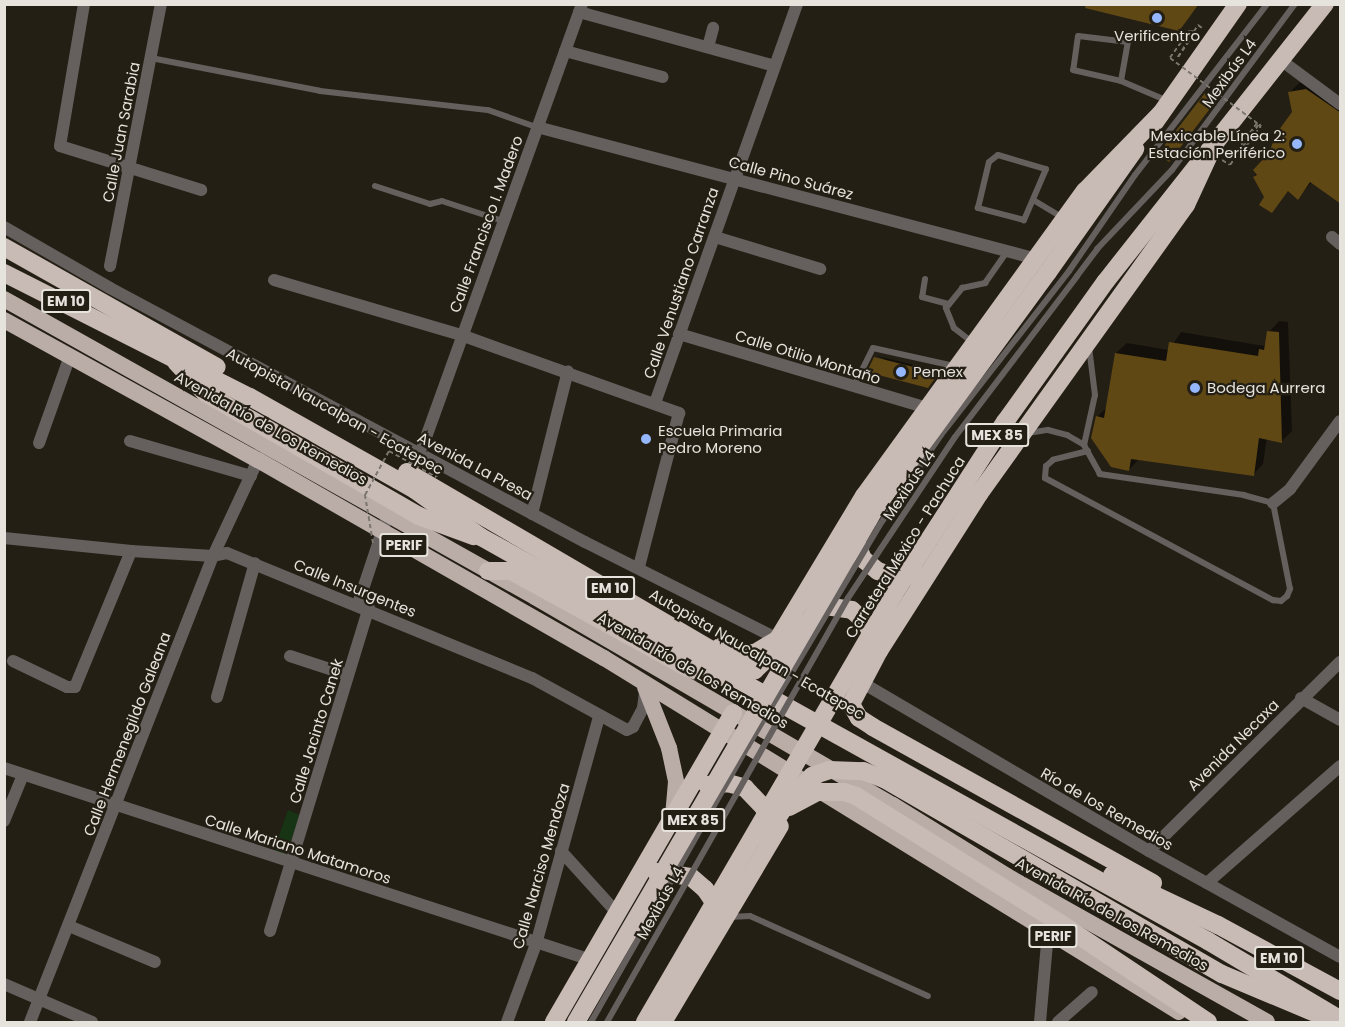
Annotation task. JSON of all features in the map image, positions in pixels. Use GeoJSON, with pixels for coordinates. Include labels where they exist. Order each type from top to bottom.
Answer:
{"type":"FeatureCollection","features":[{"type":"Feature","properties":{"kind":"highway","name":"MEX 85"},"geometry":{"type":"LineString","coordinates":[[576,1023],[804,613],[876,507],[1238,4]]}},
{"type":"Feature","properties":{"kind":"highway","name":"Carretera México - Pachuca"},"geometry":{"type":"LineString","coordinates":[[645,1023],[932,533],[1106,281],[1325,4]]}},
{"type":"Feature","properties":{"kind":"highway"},"geometry":{"type":"LineString","coordinates":[[488,571],[511,571],[686,667],[714,677],[726,678],[755,670],[788,635],[804,613],[854,513],[1065,219],[1100,173],[1165,107]]}},
{"type":"Feature","properties":{"kind":"highway"},"geometry":{"type":"LineString","coordinates":[[1211,151],[1180,214],[979,494],[938,562],[879,651],[851,704],[859,718],[1124,865],[1218,925]]}},
{"type":"Feature","properties":{"kind":"highway","name":"Autopista Naucalpan - Ecatepec"},"geometry":{"type":"LineString","coordinates":[[4,247],[696,639],[772,686],[1114,876],[1218,925],[1341,991]]}},
{"type":"Feature","properties":{"kind":"highway","name":"Autopista Naucalpan - Ecatepec"},"geometry":{"type":"LineString","coordinates":[[4,273],[250,396],[415,490],[481,537],[1197,935],[1341,1019]]}},
{"type":"Feature","properties":{"kind":"highway","name":"Avenida Río de Los Remedios"},"geometry":{"type":"LineString","coordinates":[[4,298],[488,571],[820,764],[1007,876],[1267,1023]]}},
{"type":"Feature","properties":{"kind":"highway","name":"PERIF"},"geometry":{"type":"LineString","coordinates":[[4,320],[258,460],[377,538],[604,658],[645,687],[1054,928],[1197,1023]]}},
{"type":"Feature","properties":{"kind":"highway"},"geometry":{"type":"LineString","coordinates":[[854,513],[853,533],[858,551],[878,571],[905,578],[923,573],[938,562]]}},
{"type":"Feature","properties":{"kind":"highway"},"geometry":{"type":"LineString","coordinates":[[696,639],[739,654],[755,653],[778,639],[804,613],[824,604],[852,610],[866,623],[879,651]]}},
{"type":"Feature","properties":{"kind":"highway"},"geometry":{"type":"LineString","coordinates":[[645,687],[669,748],[676,782],[672,821]]}},
{"type":"Feature","properties":{"kind":"highway"},"geometry":{"type":"LineString","coordinates":[[554,1023],[616,913],[686,798],[733,713]]}},
{"type":"Feature","properties":{"kind":"highway"},"geometry":{"type":"LineString","coordinates":[[663,1023],[722,918],[820,764]]}},
{"type":"Feature","properties":{"kind":"highway"},"geometry":{"type":"LineString","coordinates":[[780,817],[791,797],[812,776],[829,770],[863,771],[884,779],[1221,974],[1337,1023]]}},
{"type":"Feature","properties":{"kind":"highway"},"geometry":{"type":"LineString","coordinates":[[686,798],[710,784],[728,783],[745,788],[764,808],[771,841]]}},
{"type":"Feature","properties":{"kind":"highway"},"geometry":{"type":"LineString","coordinates":[[737,863],[764,840],[792,803],[817,792],[850,794],[1054,928],[1208,1023]]}},
{"type":"Feature","properties":{"kind":"highway"},"geometry":{"type":"LineString","coordinates":[[638,878],[665,872],[691,877],[705,889],[722,918]]}},
{"type":"Feature","properties":{"kind":"street"},"geometry":{"type":"LineString","coordinates":[[84,4],[60,146],[201,190]]}},
{"type":"Feature","properties":{"kind":"street","name":"Calle Juan Sarabia"},"geometry":{"type":"LineString","coordinates":[[110,266],[161,4]]}},
{"type":"Feature","properties":{"kind":"street","name":"Calle Venustiano Carranza"},"geometry":{"type":"LineString","coordinates":[[654,403],[715,237],[733,177],[797,4]]}},
{"type":"Feature","properties":{"kind":"street"},"geometry":{"type":"LineString","coordinates":[[580,8],[775,66]]}},
{"type":"Feature","properties":{"kind":"street","name":"Calle Francisco I. Madero"},"geometry":{"type":"LineString","coordinates":[[420,454],[580,8]]}},
{"type":"Feature","properties":{"kind":"street"},"geometry":{"type":"LineString","coordinates":[[708,47],[713,28]]}},
{"type":"Feature","properties":{"kind":"street"},"geometry":{"type":"LineString","coordinates":[[565,51],[663,76]]}},
{"type":"Feature","properties":{"kind":"street"},"geometry":{"type":"LineString","coordinates":[[1282,61],[1341,104]]}},
{"type":"Feature","properties":{"kind":"street","name":"Calle Pino Suárez"},"geometry":{"type":"LineString","coordinates":[[537,127],[1037,259]]}},
{"type":"Feature","properties":{"kind":"street","name":"Avenida La Presa"},"geometry":{"type":"LineString","coordinates":[[4,227],[110,288],[532,514],[778,639]]}},
{"type":"Feature","properties":{"kind":"street"},"geometry":{"type":"LineString","coordinates":[[715,237],[820,269]]}},
{"type":"Feature","properties":{"kind":"street"},"geometry":{"type":"LineString","coordinates":[[274,280],[461,336],[679,413],[639,567]]}},
{"type":"Feature","properties":{"kind":"street","name":"Calle Otilio Montaño"},"geometry":{"type":"LineString","coordinates":[[679,334],[928,408]]}},
{"type":"Feature","properties":{"kind":"street"},"geometry":{"type":"LineString","coordinates":[[39,443],[70,356]]}},
{"type":"Feature","properties":{"kind":"street"},"geometry":{"type":"LineString","coordinates":[[532,514],[568,372]]}},
{"type":"Feature","properties":{"kind":"street"},"geometry":{"type":"LineString","coordinates":[[1273,504],[1290,489],[1341,421]]}},
{"type":"Feature","properties":{"kind":"street"},"geometry":{"type":"LineString","coordinates":[[130,441],[251,476]]}},
{"type":"Feature","properties":{"kind":"street","name":"Calle Hermenegildo Galeana"},"geometry":{"type":"LineString","coordinates":[[30,1023],[41,1000],[213,556],[258,460]]}},
{"type":"Feature","properties":{"kind":"street","name":"Calle Jacinto Canek"},"geometry":{"type":"LineString","coordinates":[[270,931],[348,675],[377,538],[388,514]]}},
{"type":"Feature","properties":{"kind":"street","name":"Calle Insurgentes"},"geometry":{"type":"LineString","coordinates":[[4,538],[130,551],[213,556],[227,553],[363,606],[532,678],[599,717],[627,730],[633,727],[643,708],[645,687]]}},
{"type":"Feature","properties":{"kind":"street"},"geometry":{"type":"LineString","coordinates":[[13,660],[68,687],[75,687],[130,551]]}},
{"type":"Feature","properties":{"kind":"street"},"geometry":{"type":"LineString","coordinates":[[217,697],[255,563]]}},
{"type":"Feature","properties":{"kind":"street"},"geometry":{"type":"LineString","coordinates":[[290,656],[348,675]]}},
{"type":"Feature","properties":{"kind":"street","name":"Avenida Necaxa"},"geometry":{"type":"LineString","coordinates":[[1149,851],[1301,698],[1341,662]]}},
{"type":"Feature","properties":{"kind":"street","name":"Río de los Remedios"},"geometry":{"type":"LineString","coordinates":[[861,682],[1149,851],[1341,957]]}},
{"type":"Feature","properties":{"kind":"street"},"geometry":{"type":"LineString","coordinates":[[1301,698],[1341,720]]}},
{"type":"Feature","properties":{"kind":"street","name":"Calle Narciso Mendoza"},"geometry":{"type":"LineString","coordinates":[[507,1023],[536,944],[599,717]]}},
{"type":"Feature","properties":{"kind":"street"},"geometry":{"type":"LineString","coordinates":[[1208,883],[1341,766]]}},
{"type":"Feature","properties":{"kind":"street","name":"Calle Mariano Matamoros"},"geometry":{"type":"LineString","coordinates":[[4,768],[536,944],[582,957]]}},
{"type":"Feature","properties":{"kind":"street"},"geometry":{"type":"LineString","coordinates":[[4,821],[23,775]]}},
{"type":"Feature","properties":{"kind":"street"},"geometry":{"type":"LineString","coordinates":[[561,852],[616,913]]}},
{"type":"Feature","properties":{"kind":"street"},"geometry":{"type":"LineString","coordinates":[[69,926],[155,962]]}},
{"type":"Feature","properties":{"kind":"street"},"geometry":{"type":"LineString","coordinates":[[1040,1023],[1054,928]]}},
{"type":"Feature","properties":{"kind":"street"},"geometry":{"type":"LineString","coordinates":[[4,984],[92,1023]]}},
{"type":"Feature","properties":{"kind":"street"},"geometry":{"type":"LineString","coordinates":[[1058,1023],[1092,992]]}},
{"type":"Feature","properties":{"kind":"lane","name":"Mexibús L4"},"geometry":{"type":"LineString","coordinates":[[591,1023],[748,746],[879,526],[941,435],[1069,271],[1135,175],[1267,4]]}},
{"type":"Feature","properties":{"kind":"lane","name":"Mexibús L4"},"geometry":{"type":"LineString","coordinates":[[606,1023],[848,598],[955,437],[1096,249],[1172,170],[1295,4]]}},
{"type":"Feature","properties":{"kind":"lane"},"geometry":{"type":"LineString","coordinates":[[1121,81],[1128,42],[1078,36],[1073,70],[1121,81],[1165,107]]}},
{"type":"Feature","properties":{"kind":"lane"},"geometry":{"type":"LineString","coordinates":[[151,58],[320,91],[488,110],[537,127]]}},
{"type":"Feature","properties":{"kind":"lane"},"geometry":{"type":"LineString","coordinates":[[992,157],[1045,166],[1035,201],[1024,220],[978,208],[992,157]]}},
{"type":"Feature","properties":{"kind":"lane"},"geometry":{"type":"LineString","coordinates":[[375,186],[430,204],[442,201],[503,220]]}},
{"type":"Feature","properties":{"kind":"lane"},"geometry":{"type":"LineString","coordinates":[[1035,201],[1065,219]]}},
{"type":"Feature","properties":{"kind":"lane"},"geometry":{"type":"LineString","coordinates":[[975,344],[954,328],[945,311],[962,288],[985,283],[1008,251]]}},
{"type":"Feature","properties":{"kind":"lane"},"geometry":{"type":"LineString","coordinates":[[924,279],[922,297],[949,304]]}},
{"type":"Feature","properties":{"kind":"lane"},"geometry":{"type":"LineString","coordinates":[[1086,448],[1095,395],[1095,370],[1088,341]]}},
{"type":"Feature","properties":{"kind":"lane"},"geometry":{"type":"LineString","coordinates":[[854,386],[873,348],[958,367]]}},
{"type":"Feature","properties":{"kind":"lane"},"geometry":{"type":"LineString","coordinates":[[1022,433],[1048,430],[1067,435],[1086,448],[1105,478],[1244,495],[1273,504],[1290,589],[1281,601],[1045,478],[1046,466],[1053,460],[1086,448]]}},
{"type":"Feature","properties":{"kind":"lane"},"geometry":{"type":"LineString","coordinates":[[722,918],[750,916],[928,996]]}},
{"type":"Feature","properties":{"kind":"path"},"geometry":{"type":"LineString","coordinates":[[1211,151],[1230,165],[1259,124],[1262,126],[1242,152],[1238,149],[1257,123],[1170,58],[1190,30],[1196,33],[1178,57],[1198,25],[1214,37]]}},
{"type":"Feature","properties":{"kind":"path"},"geometry":{"type":"LineString","coordinates":[[1212,98],[1219,90]]}},
{"type":"Feature","properties":{"kind":"path"},"geometry":{"type":"LineString","coordinates":[[377,538],[365,495],[388,451],[436,477],[440,472]]}},
{"type":"Feature","properties":{"kind":"green space"},"geometry":{"type":"Polygon","coordinates":[[[288,810],[300,815],[286,855],[274,850],[288,810]]]}},
{"type":"Feature","properties":{"kind":"building","name":"Verificentro"},"geometry":{"type":"Polygon","coordinates":[[[1086,4],[1199,4],[1179,31],[1085,8],[1086,4]]]}},
{"type":"Feature","properties":{"kind":"building"},"geometry":{"type":"Polygon","coordinates":[[[1306,89],[1341,113],[1341,204],[1310,182],[1298,200],[1288,191],[1272,213],[1259,205],[1264,197],[1253,177],[1257,175],[1253,170],[1269,153],[1276,134],[1292,112],[1288,92],[1306,89]]]}},
{"type":"Feature","properties":{"kind":"building"},"geometry":{"type":"Polygon","coordinates":[[[1205,93],[1216,101],[1169,162],[1158,154],[1205,93]]]}},
{"type":"Feature","properties":{"kind":"building","name":"Bodega Aurrera"},"geometry":{"type":"Polygon","coordinates":[[[1267,331],[1279,332],[1282,443],[1259,438],[1254,476],[1131,459],[1129,471],[1111,467],[1091,438],[1096,416],[1104,418],[1115,353],[1166,361],[1169,342],[1258,356],[1259,349],[1264,350],[1267,331]]]}},
{"type":"Feature","properties":{"kind":"building","name":"Pemex"},"geometry":{"type":"Polygon","coordinates":[[[874,357],[937,373],[936,377],[928,388],[867,372],[874,357]]]}},
{"type":"Feature","properties":{"kind":"place","name":"Verificentro"},"geometry":{"type":"Point","coordinates":[1157,18]}},
{"type":"Feature","properties":{"kind":"place","name":"Mexicable Línea 2: Estación Periférico"},"geometry":{"type":"Point","coordinates":[1297,144]}},
{"type":"Feature","properties":{"kind":"place","name":"Pemex"},"geometry":{"type":"Point","coordinates":[901,372]}},
{"type":"Feature","properties":{"kind":"place","name":"Bodega Aurrera"},"geometry":{"type":"Point","coordinates":[1195,388]}},
{"type":"Feature","properties":{"kind":"place","name":"Escuela Primaria Pedro Moreno"},"geometry":{"type":"Point","coordinates":[646,439]}}]}
